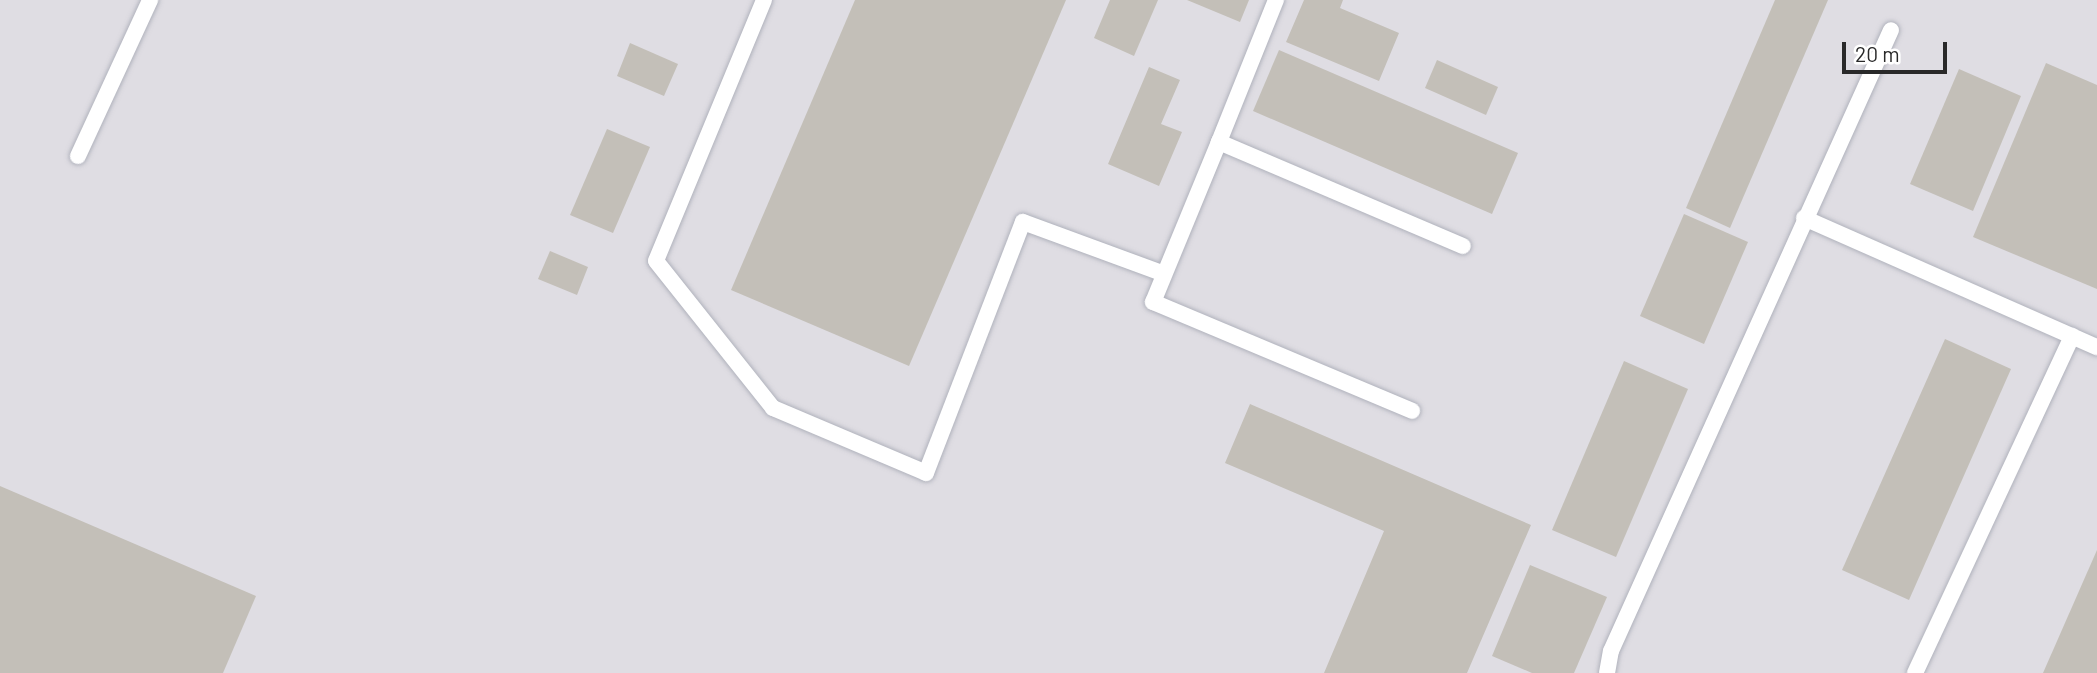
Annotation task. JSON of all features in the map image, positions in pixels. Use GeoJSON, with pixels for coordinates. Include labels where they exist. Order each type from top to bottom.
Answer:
{"type":"FeatureCollection","features":[{"type":"Feature","properties":{"kind":"lane"},"geometry":{"type":"LineString","coordinates":[[78,156],[150,0]]}},
{"type":"Feature","properties":{"kind":"lane"},"geometry":{"type":"LineString","coordinates":[[764,0],[656,261],[773,408],[926,473],[1023,222],[1164,274]]}},
{"type":"Feature","properties":{"kind":"lane"},"geometry":{"type":"LineString","coordinates":[[1276,0],[1153,302],[1412,411]]}},
{"type":"Feature","properties":{"kind":"lane"},"geometry":{"type":"LineString","coordinates":[[1607,673],[1611,651],[1891,30]]}},
{"type":"Feature","properties":{"kind":"lane"},"geometry":{"type":"LineString","coordinates":[[1219,142],[1463,246]]}},
{"type":"Feature","properties":{"kind":"lane"},"geometry":{"type":"LineString","coordinates":[[1804,218],[2097,347]]}},
{"type":"Feature","properties":{"kind":"lane"},"geometry":{"type":"LineString","coordinates":[[1915,673],[2072,336]]}},
{"type":"Feature","properties":{"kind":"shaded area"},"geometry":{"type":"Polygon","coordinates":[[[0,0],[2097,0],[2097,673],[0,673],[0,0]]]}},
{"type":"Feature","properties":{"kind":"building"},"geometry":{"type":"Polygon","coordinates":[[[855,0],[1066,0],[909,366],[731,290],[855,0]]]}},
{"type":"Feature","properties":{"kind":"building"},"geometry":{"type":"Polygon","coordinates":[[[1110,0],[1158,0],[1134,56],[1094,38],[1110,0]]]}},
{"type":"Feature","properties":{"kind":"building"},"geometry":{"type":"Polygon","coordinates":[[[1187,0],[1249,0],[1240,22],[1187,0]]]}},
{"type":"Feature","properties":{"kind":"building"},"geometry":{"type":"Polygon","coordinates":[[[1304,0],[1343,0],[1340,8],[1399,33],[1379,81],[1286,42],[1304,0]]]}},
{"type":"Feature","properties":{"kind":"building"},"geometry":{"type":"Polygon","coordinates":[[[1775,0],[1828,0],[1730,228],[1686,208],[1775,0]]]}},
{"type":"Feature","properties":{"kind":"building"},"geometry":{"type":"Polygon","coordinates":[[[630,43],[678,64],[664,96],[617,76],[630,43]]]}},
{"type":"Feature","properties":{"kind":"building"},"geometry":{"type":"Polygon","coordinates":[[[1279,50],[1518,153],[1492,214],[1253,111],[1279,50]]]}},
{"type":"Feature","properties":{"kind":"building"},"geometry":{"type":"Polygon","coordinates":[[[1437,60],[1498,87],[1486,115],[1425,88],[1437,60]]]}},
{"type":"Feature","properties":{"kind":"building"},"geometry":{"type":"Polygon","coordinates":[[[2046,63],[2097,85],[2097,289],[1973,237],[2046,63]]]}},
{"type":"Feature","properties":{"kind":"building"},"geometry":{"type":"Polygon","coordinates":[[[1149,67],[1180,80],[1161,124],[1182,132],[1159,186],[1108,164],[1149,67]]]}},
{"type":"Feature","properties":{"kind":"building"},"geometry":{"type":"Polygon","coordinates":[[[1959,69],[2021,96],[1973,211],[1910,184],[1959,69]]]}},
{"type":"Feature","properties":{"kind":"building"},"geometry":{"type":"Polygon","coordinates":[[[607,129],[650,147],[613,233],[570,215],[607,129]]]}},
{"type":"Feature","properties":{"kind":"building"},"geometry":{"type":"Polygon","coordinates":[[[1684,214],[1748,242],[1704,344],[1640,316],[1684,214]]]}},
{"type":"Feature","properties":{"kind":"building"},"geometry":{"type":"Polygon","coordinates":[[[550,251],[588,267],[577,295],[538,279],[550,251]]]}},
{"type":"Feature","properties":{"kind":"building"},"geometry":{"type":"Polygon","coordinates":[[[1945,339],[2011,369],[1909,600],[1842,570],[1945,339]]]}},
{"type":"Feature","properties":{"kind":"building"},"geometry":{"type":"Polygon","coordinates":[[[1624,361],[1688,389],[1616,557],[1552,530],[1624,361]]]}},
{"type":"Feature","properties":{"kind":"building"},"geometry":{"type":"Polygon","coordinates":[[[1250,404],[1531,525],[1467,673],[1324,673],[1384,531],[1225,463],[1250,404]]]}},
{"type":"Feature","properties":{"kind":"building"},"geometry":{"type":"Polygon","coordinates":[[[0,486],[256,596],[223,673],[0,673],[0,486]]]}},
{"type":"Feature","properties":{"kind":"building"},"geometry":{"type":"Polygon","coordinates":[[[2097,550],[2097,673],[2043,673],[2097,550]]]}},
{"type":"Feature","properties":{"kind":"building"},"geometry":{"type":"Polygon","coordinates":[[[1530,565],[1607,597],[1574,673],[1532,673],[1492,656],[1530,565]]]}}]}
